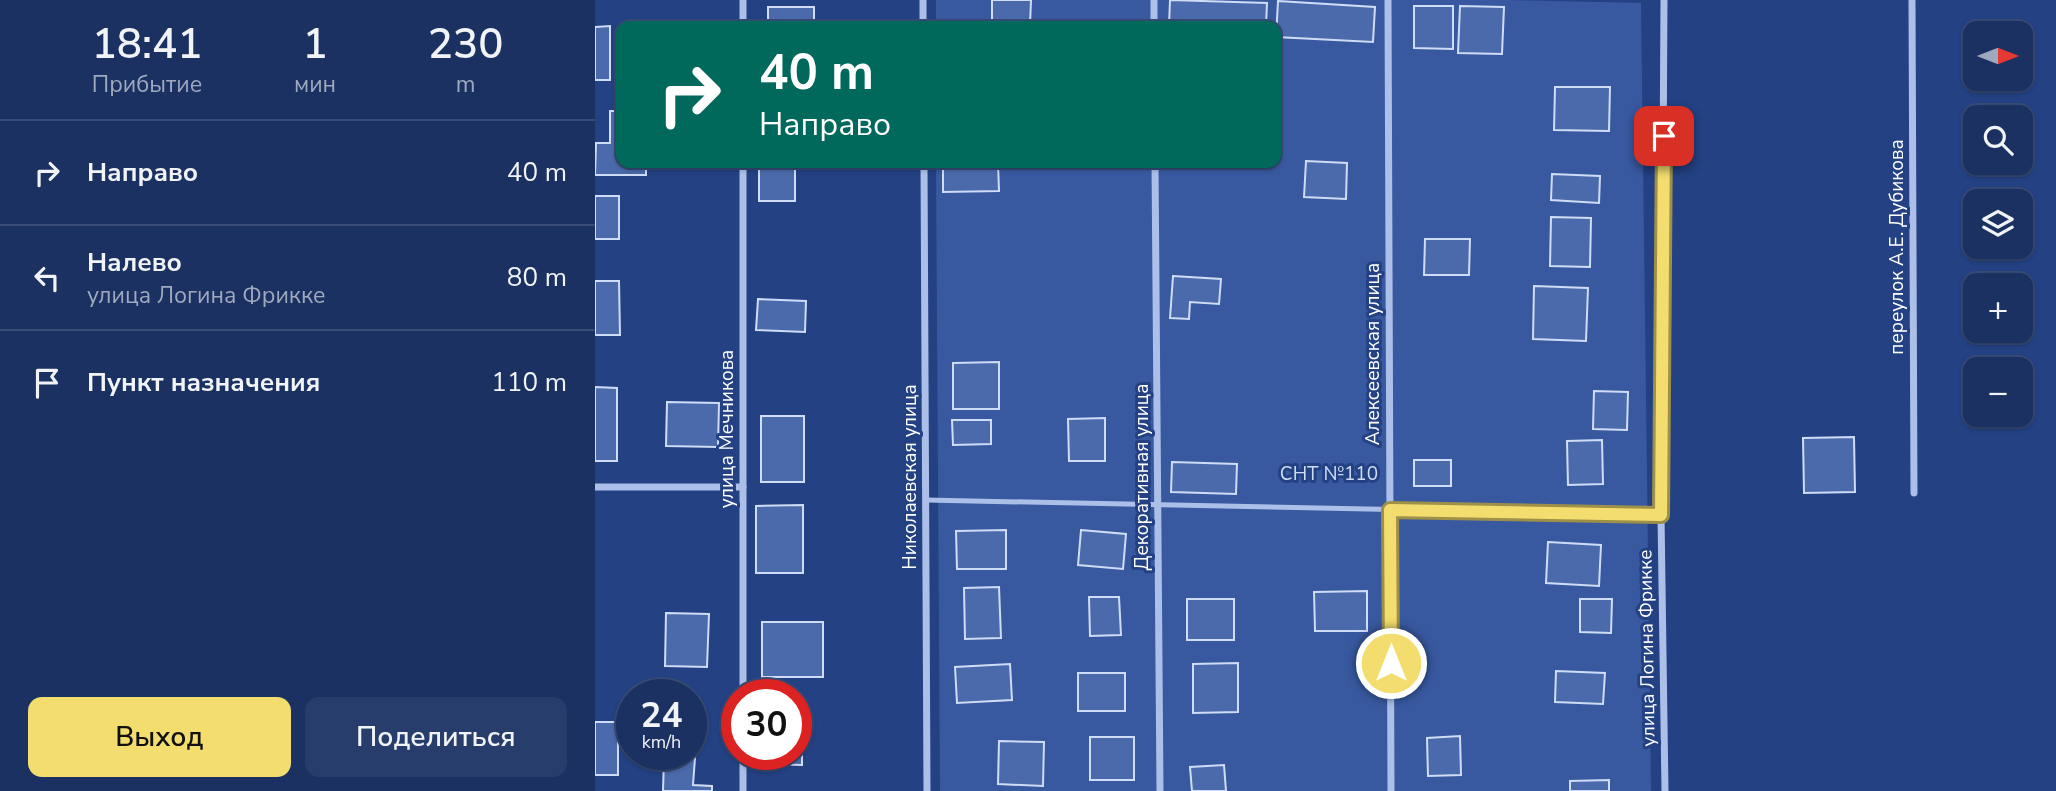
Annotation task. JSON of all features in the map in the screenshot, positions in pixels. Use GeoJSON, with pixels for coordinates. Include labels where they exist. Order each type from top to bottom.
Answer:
{"type":"FeatureCollection","features":[{"type":"Feature","properties":{"kind":"street"},"geometry":{"type":"LineString","coordinates":[[743,0],[743,21]]}},
{"type":"Feature","properties":{"kind":"street"},"geometry":{"type":"LineString","coordinates":[[923,0],[923,21]]}},
{"type":"Feature","properties":{"kind":"street"},"geometry":{"type":"LineString","coordinates":[[1154,0],[1154,21]]}},
{"type":"Feature","properties":{"kind":"street","name":"Алексеевская улица"},"geometry":{"type":"LineString","coordinates":[[1388,0],[1391,791]]}},
{"type":"Feature","properties":{"kind":"street","name":"улица Логина Фрикке"},"geometry":{"type":"LineString","coordinates":[[1664,0],[1661,515],[1665,791]]}},
{"type":"Feature","properties":{"kind":"street","name":"переулок А.Е. Дубикова"},"geometry":{"type":"LineString","coordinates":[[1912,0],[1914,493]]}},
{"type":"Feature","properties":{"kind":"street","name":"улица Мечникова"},"geometry":{"type":"LineString","coordinates":[[743,168],[743,679]]}},
{"type":"Feature","properties":{"kind":"street","name":"Николаевская улица"},"geometry":{"type":"LineString","coordinates":[[924,168],[927,791]]}},
{"type":"Feature","properties":{"kind":"street","name":"Декоративная улица"},"geometry":{"type":"LineString","coordinates":[[1155,168],[1160,791]]}},
{"type":"Feature","properties":{"kind":"street"},"geometry":{"type":"LineString","coordinates":[[595,487],[743,487]]}},
{"type":"Feature","properties":{"kind":"street"},"geometry":{"type":"LineString","coordinates":[[743,770],[743,791]]}},
{"type":"Feature","properties":{"kind":"lane"},"geometry":{"type":"LineString","coordinates":[[926,500],[1661,515]]}},
{"type":"Feature","properties":{"kind":"green space","name":"СНТ №110"},"geometry":{"type":"Polygon","coordinates":[[[936,0],[1508,0],[1641,3],[1651,791],[940,791],[936,168],[1281,168],[1281,21],[936,21],[936,0]]]}},
{"type":"Feature","properties":{"kind":"building"},"geometry":{"type":"Polygon","coordinates":[[[992,0],[1031,0],[1030,21],[992,21],[992,0]]]}},
{"type":"Feature","properties":{"kind":"building"},"geometry":{"type":"Polygon","coordinates":[[[1170,0],[1267,3],[1266,21],[1169,21],[1170,0]]]}},
{"type":"Feature","properties":{"kind":"building"},"geometry":{"type":"Polygon","coordinates":[[[1278,1],[1375,7],[1373,42],[1281,37],[1281,21],[1277,21],[1278,1]]]}},
{"type":"Feature","properties":{"kind":"building"},"geometry":{"type":"Polygon","coordinates":[[[1414,6],[1453,6],[1453,49],[1414,48],[1414,6]]]}},
{"type":"Feature","properties":{"kind":"building"},"geometry":{"type":"Polygon","coordinates":[[[1460,6],[1504,7],[1502,54],[1458,53],[1460,6]]]}},
{"type":"Feature","properties":{"kind":"building"},"geometry":{"type":"Polygon","coordinates":[[[768,7],[814,7],[814,21],[768,21],[768,7]]]}},
{"type":"Feature","properties":{"kind":"building"},"geometry":{"type":"Polygon","coordinates":[[[610,26],[610,80],[595,80],[595,27],[610,26]]]}},
{"type":"Feature","properties":{"kind":"building"},"geometry":{"type":"Polygon","coordinates":[[[1555,87],[1610,87],[1609,131],[1554,130],[1555,87]]]}},
{"type":"Feature","properties":{"kind":"building"},"geometry":{"type":"Polygon","coordinates":[[[610,111],[616,111],[616,168],[646,168],[646,175],[595,175],[596,143],[610,143],[610,111]]]}},
{"type":"Feature","properties":{"kind":"building"},"geometry":{"type":"Polygon","coordinates":[[[1306,161],[1347,163],[1346,199],[1304,197],[1306,161]]]}},
{"type":"Feature","properties":{"kind":"building"},"geometry":{"type":"Polygon","coordinates":[[[759,168],[795,168],[795,201],[759,201],[759,168]]]}},
{"type":"Feature","properties":{"kind":"building"},"geometry":{"type":"Polygon","coordinates":[[[943,168],[998,168],[999,191],[943,192],[943,168]]]}},
{"type":"Feature","properties":{"kind":"building"},"geometry":{"type":"Polygon","coordinates":[[[1552,174],[1600,176],[1599,203],[1551,200],[1552,174]]]}},
{"type":"Feature","properties":{"kind":"building"},"geometry":{"type":"Polygon","coordinates":[[[595,196],[619,196],[619,239],[595,239],[595,196]]]}},
{"type":"Feature","properties":{"kind":"building"},"geometry":{"type":"Polygon","coordinates":[[[1551,217],[1591,218],[1590,267],[1550,266],[1551,217]]]}},
{"type":"Feature","properties":{"kind":"building"},"geometry":{"type":"Polygon","coordinates":[[[1425,239],[1470,239],[1469,275],[1424,275],[1425,239]]]}},
{"type":"Feature","properties":{"kind":"building"},"geometry":{"type":"Polygon","coordinates":[[[1173,276],[1221,279],[1219,304],[1190,302],[1189,319],[1170,318],[1173,276]]]}},
{"type":"Feature","properties":{"kind":"building"},"geometry":{"type":"Polygon","coordinates":[[[595,281],[619,281],[620,335],[595,335],[595,281]]]}},
{"type":"Feature","properties":{"kind":"building"},"geometry":{"type":"Polygon","coordinates":[[[1534,286],[1588,288],[1586,341],[1533,339],[1534,286]]]}},
{"type":"Feature","properties":{"kind":"building"},"geometry":{"type":"Polygon","coordinates":[[[758,299],[806,301],[805,332],[756,330],[758,299]]]}},
{"type":"Feature","properties":{"kind":"building"},"geometry":{"type":"Polygon","coordinates":[[[999,362],[999,409],[953,409],[953,363],[999,362]]]}},
{"type":"Feature","properties":{"kind":"building"},"geometry":{"type":"Polygon","coordinates":[[[595,387],[617,388],[617,461],[595,461],[595,387]]]}},
{"type":"Feature","properties":{"kind":"building"},"geometry":{"type":"Polygon","coordinates":[[[1594,391],[1628,392],[1627,430],[1593,429],[1594,391]]]}},
{"type":"Feature","properties":{"kind":"building"},"geometry":{"type":"Polygon","coordinates":[[[667,402],[719,403],[718,447],[666,446],[667,402]]]}},
{"type":"Feature","properties":{"kind":"building"},"geometry":{"type":"Polygon","coordinates":[[[761,416],[804,416],[804,482],[761,482],[761,416]]]}},
{"type":"Feature","properties":{"kind":"building"},"geometry":{"type":"Polygon","coordinates":[[[1105,418],[1105,461],[1069,461],[1068,419],[1105,418]]]}},
{"type":"Feature","properties":{"kind":"building"},"geometry":{"type":"Polygon","coordinates":[[[952,420],[991,420],[991,444],[953,445],[952,420]]]}},
{"type":"Feature","properties":{"kind":"building"},"geometry":{"type":"Polygon","coordinates":[[[1854,437],[1855,492],[1804,493],[1803,438],[1854,437]]]}},
{"type":"Feature","properties":{"kind":"building"},"geometry":{"type":"Polygon","coordinates":[[[1602,440],[1603,484],[1568,485],[1567,441],[1602,440]]]}},
{"type":"Feature","properties":{"kind":"building"},"geometry":{"type":"Polygon","coordinates":[[[1414,460],[1451,460],[1451,486],[1414,486],[1414,460]]]}},
{"type":"Feature","properties":{"kind":"building"},"geometry":{"type":"Polygon","coordinates":[[[1172,462],[1237,464],[1236,494],[1171,492],[1172,462]]]}},
{"type":"Feature","properties":{"kind":"building"},"geometry":{"type":"Polygon","coordinates":[[[803,505],[803,573],[756,573],[756,506],[803,505]]]}},
{"type":"Feature","properties":{"kind":"building"},"geometry":{"type":"Polygon","coordinates":[[[1006,530],[1006,569],[957,569],[956,531],[1006,530]]]}},
{"type":"Feature","properties":{"kind":"building"},"geometry":{"type":"Polygon","coordinates":[[[1081,530],[1126,534],[1123,569],[1078,565],[1081,530]]]}},
{"type":"Feature","properties":{"kind":"building"},"geometry":{"type":"Polygon","coordinates":[[[1548,542],[1601,545],[1599,586],[1546,583],[1548,542]]]}},
{"type":"Feature","properties":{"kind":"building"},"geometry":{"type":"Polygon","coordinates":[[[999,587],[1001,638],[965,639],[964,588],[999,587]]]}},
{"type":"Feature","properties":{"kind":"building"},"geometry":{"type":"Polygon","coordinates":[[[1367,591],[1367,631],[1315,631],[1314,592],[1367,591]]]}},
{"type":"Feature","properties":{"kind":"building"},"geometry":{"type":"Polygon","coordinates":[[[1089,597],[1119,597],[1121,635],[1090,636],[1089,597]]]}},
{"type":"Feature","properties":{"kind":"building"},"geometry":{"type":"Polygon","coordinates":[[[1187,599],[1234,599],[1234,640],[1187,640],[1187,599]]]}},
{"type":"Feature","properties":{"kind":"building"},"geometry":{"type":"Polygon","coordinates":[[[1580,599],[1612,599],[1611,633],[1580,632],[1580,599]]]}},
{"type":"Feature","properties":{"kind":"building"},"geometry":{"type":"Polygon","coordinates":[[[666,613],[709,614],[707,667],[665,666],[666,613]]]}},
{"type":"Feature","properties":{"kind":"building"},"geometry":{"type":"Polygon","coordinates":[[[762,622],[823,622],[823,677],[762,677],[762,622]]]}},
{"type":"Feature","properties":{"kind":"building"},"geometry":{"type":"Polygon","coordinates":[[[1238,663],[1238,712],[1193,713],[1193,664],[1238,663]]]}},
{"type":"Feature","properties":{"kind":"building"},"geometry":{"type":"Polygon","coordinates":[[[1010,664],[1012,700],[957,703],[955,667],[1010,664]]]}},
{"type":"Feature","properties":{"kind":"building"},"geometry":{"type":"Polygon","coordinates":[[[1556,671],[1605,673],[1603,704],[1555,702],[1556,671]]]}},
{"type":"Feature","properties":{"kind":"building"},"geometry":{"type":"Polygon","coordinates":[[[1078,673],[1125,673],[1125,711],[1078,711],[1078,673]]]}},
{"type":"Feature","properties":{"kind":"building"},"geometry":{"type":"Polygon","coordinates":[[[595,722],[616,722],[618,775],[595,775],[595,722]]]}},
{"type":"Feature","properties":{"kind":"building"},"geometry":{"type":"Polygon","coordinates":[[[1460,736],[1461,775],[1428,776],[1427,738],[1460,736]]]}},
{"type":"Feature","properties":{"kind":"building"},"geometry":{"type":"Polygon","coordinates":[[[1090,737],[1134,737],[1134,780],[1090,780],[1090,737]]]}},
{"type":"Feature","properties":{"kind":"building"},"geometry":{"type":"Polygon","coordinates":[[[999,741],[1044,742],[1043,786],[998,784],[999,741]]]}},
{"type":"Feature","properties":{"kind":"building"},"geometry":{"type":"Polygon","coordinates":[[[1224,765],[1226,791],[1192,791],[1190,767],[1224,765]]]}},
{"type":"Feature","properties":{"kind":"building"},"geometry":{"type":"Polygon","coordinates":[[[664,770],[694,770],[693,785],[712,786],[712,791],[663,791],[664,770]]]}},
{"type":"Feature","properties":{"kind":"building"},"geometry":{"type":"Polygon","coordinates":[[[1609,780],[1609,791],[1570,791],[1570,781],[1609,780]]]}},
{"type":"Feature","properties":{"kind":"route"},"geometry":{"type":"LineString","coordinates":[[1391,663],[1390,510],[1661,515],[1664,136]]}}]}
